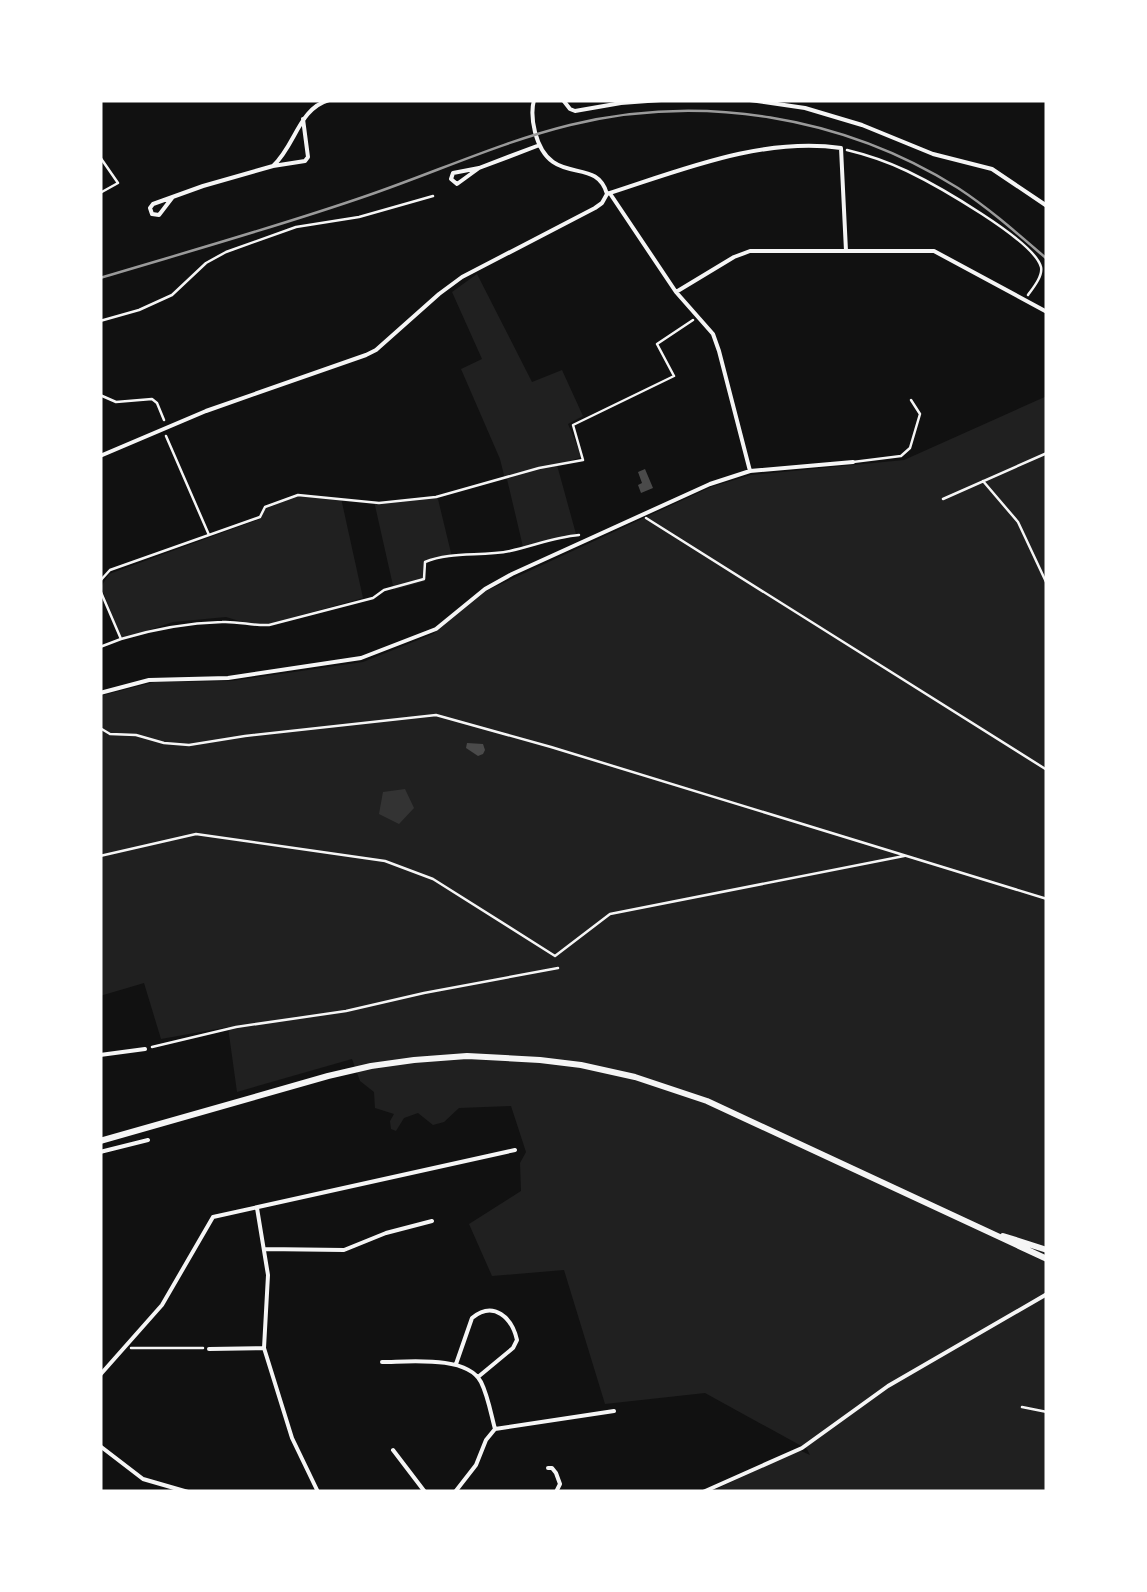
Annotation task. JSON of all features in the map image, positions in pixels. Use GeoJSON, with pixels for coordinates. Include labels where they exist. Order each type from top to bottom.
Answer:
{"type":"FeatureCollection","features":[{"type":"Feature","properties":{"kind":"main road"},"geometry":{"type":"LineString","coordinates":[[100,1141],[370,1066],[467,1056],[540,1060],[621,1074],[707,1101],[1047,1259]]}},
{"type":"Feature","properties":{"kind":"main road"},"geometry":{"type":"LineString","coordinates":[[983,1229],[1047,1250]]}},
{"type":"Feature","properties":{"kind":"street"},"geometry":{"type":"LineString","coordinates":[[273,166],[282,158],[310,108],[330,100]]}},
{"type":"Feature","properties":{"kind":"street"},"geometry":{"type":"LineString","coordinates":[[534,100],[532,116],[539,145],[548,160],[599,178],[676,292],[712,334],[750,471]]}},
{"type":"Feature","properties":{"kind":"street"},"geometry":{"type":"LineString","coordinates":[[563,100],[575,111],[661,100]]}},
{"type":"Feature","properties":{"kind":"street"},"geometry":{"type":"LineString","coordinates":[[750,100],[805,108],[862,125],[932,154],[992,169],[1047,206]]}},
{"type":"Feature","properties":{"kind":"street"},"geometry":{"type":"LineString","coordinates":[[804,100],[805,108]]}},
{"type":"Feature","properties":{"kind":"street"},"geometry":{"type":"LineString","coordinates":[[172,198],[273,166],[305,161],[308,157],[303,119]]}},
{"type":"Feature","properties":{"kind":"street"},"geometry":{"type":"LineString","coordinates":[[478,168],[457,184],[452,179],[453,172],[478,168],[539,145]]}},
{"type":"Feature","properties":{"kind":"street"},"geometry":{"type":"LineString","coordinates":[[100,456],[165,427],[366,355],[462,277],[596,208],[608,194],[688,168],[758,150],[815,145],[841,148],[846,251]]}},
{"type":"Feature","properties":{"kind":"street"},"geometry":{"type":"LineString","coordinates":[[676,292],[750,250],[934,251],[1047,312]]}},
{"type":"Feature","properties":{"kind":"street"},"geometry":{"type":"LineString","coordinates":[[100,693],[150,680],[228,678],[361,658],[436,629],[485,589],[512,574],[710,484],[750,471],[854,462]]}},
{"type":"Feature","properties":{"kind":"street"},"geometry":{"type":"LineString","coordinates":[[100,1055],[145,1048]]}},
{"type":"Feature","properties":{"kind":"street"},"geometry":{"type":"LineString","coordinates":[[100,1152],[148,1140]]}},
{"type":"Feature","properties":{"kind":"street"},"geometry":{"type":"LineString","coordinates":[[100,1376],[162,1304],[209,1220],[218,1215],[515,1150]]}},
{"type":"Feature","properties":{"kind":"street"},"geometry":{"type":"LineString","coordinates":[[258,1208],[268,1274],[264,1348],[292,1438],[318,1492]]}},
{"type":"Feature","properties":{"kind":"street"},"geometry":{"type":"LineString","coordinates":[[264,1249],[344,1250],[432,1220]]}},
{"type":"Feature","properties":{"kind":"street"},"geometry":{"type":"LineString","coordinates":[[702,1492],[802,1448],[888,1386],[1047,1294]]}},
{"type":"Feature","properties":{"kind":"street"},"geometry":{"type":"LineString","coordinates":[[456,1364],[472,1318],[488,1310],[500,1313],[518,1340],[478,1378]]}},
{"type":"Feature","properties":{"kind":"street"},"geometry":{"type":"LineString","coordinates":[[209,1348],[264,1348]]}},
{"type":"Feature","properties":{"kind":"street"},"geometry":{"type":"LineString","coordinates":[[382,1362],[456,1364],[478,1378],[495,1429]]}},
{"type":"Feature","properties":{"kind":"street"},"geometry":{"type":"LineString","coordinates":[[455,1492],[495,1429],[614,1411]]}},
{"type":"Feature","properties":{"kind":"street"},"geometry":{"type":"LineString","coordinates":[[100,1446],[138,1476],[188,1492]]}},
{"type":"Feature","properties":{"kind":"street"},"geometry":{"type":"LineString","coordinates":[[393,1450],[425,1492]]}},
{"type":"Feature","properties":{"kind":"street"},"geometry":{"type":"LineString","coordinates":[[548,1468],[552,1468],[560,1484],[556,1492]]}},
{"type":"Feature","properties":{"kind":"lane"},"geometry":{"type":"LineString","coordinates":[[854,462],[901,456],[910,448],[920,414],[910,400]]}},
{"type":"Feature","properties":{"kind":"path"},"geometry":{"type":"LineString","coordinates":[[841,148],[908,172],[994,222],[1028,250],[1042,272],[1024,300]]}},
{"type":"Feature","properties":{"kind":"path"},"geometry":{"type":"LineString","coordinates":[[100,157],[118,183],[100,193]]}},
{"type":"Feature","properties":{"kind":"path"},"geometry":{"type":"LineString","coordinates":[[100,321],[140,310],[172,295],[206,264],[226,252],[296,227],[358,217],[433,196]]}},
{"type":"Feature","properties":{"kind":"path"},"geometry":{"type":"LineString","coordinates":[[100,581],[110,570],[260,518],[264,507],[298,495],[379,503],[436,496],[584,460],[574,426],[674,376],[657,344],[699,316]]}},
{"type":"Feature","properties":{"kind":"path"},"geometry":{"type":"LineString","coordinates":[[100,395],[116,402],[152,399],[156,403],[210,536]]}},
{"type":"Feature","properties":{"kind":"path"},"geometry":{"type":"LineString","coordinates":[[943,499],[1047,452]]}},
{"type":"Feature","properties":{"kind":"path"},"geometry":{"type":"LineString","coordinates":[[983,481],[1018,522],[1047,584]]}},
{"type":"Feature","properties":{"kind":"path"},"geometry":{"type":"LineString","coordinates":[[646,518],[1047,770]]}},
{"type":"Feature","properties":{"kind":"path"},"geometry":{"type":"LineString","coordinates":[[100,647],[172,626],[227,622],[269,625],[373,598],[384,590],[424,579],[424,562],[442,554],[481,555],[583,535]]}},
{"type":"Feature","properties":{"kind":"path"},"geometry":{"type":"LineString","coordinates":[[100,590],[121,639]]}},
{"type":"Feature","properties":{"kind":"path"},"geometry":{"type":"LineString","coordinates":[[100,728],[110,734],[189,745],[436,715],[1047,898]]}},
{"type":"Feature","properties":{"kind":"path"},"geometry":{"type":"LineString","coordinates":[[100,856],[196,834],[386,861],[433,879],[555,956],[610,914],[905,856]]}},
{"type":"Feature","properties":{"kind":"path"},"geometry":{"type":"LineString","coordinates":[[145,1048],[236,1027],[346,1011],[558,968]]}},
{"type":"Feature","properties":{"kind":"path"},"geometry":{"type":"LineString","coordinates":[[125,1346],[209,1348]]}},
{"type":"Feature","properties":{"kind":"path"},"geometry":{"type":"LineString","coordinates":[[1022,1407],[1047,1412]]}},
{"type":"Feature","properties":{"kind":"shaded area"},"geometry":{"type":"Polygon","coordinates":[[[477,274],[532,382],[562,370],[583,416],[568,424],[582,457],[557,465],[576,534],[523,547],[507,479],[461,369],[482,359],[452,292],[477,274]]]}},
{"type":"Feature","properties":{"kind":"shaded area"},"geometry":{"type":"Polygon","coordinates":[[[1047,396],[1047,1492],[710,1492],[799,1450],[810,1455],[807,1449],[705,1393],[605,1404],[564,1270],[492,1276],[469,1224],[521,1191],[520,1163],[526,1152],[511,1106],[459,1108],[444,1122],[433,1125],[418,1113],[404,1118],[396,1131],[391,1129],[390,1121],[394,1114],[375,1108],[374,1092],[360,1081],[352,1059],[237,1092],[228,1027],[161,1039],[144,983],[100,996],[100,696],[155,682],[231,681],[363,662],[433,634],[486,591],[711,487],[751,475],[904,460],[1047,396]]]}},
{"type":"Feature","properties":{"kind":"shaded area"},"geometry":{"type":"Polygon","coordinates":[[[437,495],[452,557],[425,561],[425,581],[394,590],[374,501],[437,495]]]}},
{"type":"Feature","properties":{"kind":"shaded area"},"geometry":{"type":"Polygon","coordinates":[[[297,496],[341,498],[363,598],[273,623],[253,625],[226,617],[173,622],[122,639],[101,587],[109,574],[260,519],[265,509],[297,496]]]}},
{"type":"Feature","properties":{"kind":"shaded area"},"geometry":{"type":"Polygon","coordinates":[[[405,789],[414,808],[399,824],[379,814],[383,792],[405,789]]]}},
{"type":"Feature","properties":{"kind":"building"},"geometry":{"type":"Polygon","coordinates":[[[645,469],[653,488],[641,493],[638,472],[645,469]]]}},
{"type":"Feature","properties":{"kind":"building"},"geometry":{"type":"Polygon","coordinates":[[[467,743],[483,744],[483,754],[478,756],[466,748],[467,743]]]}},
{"type":"Feature","properties":{"kind":"tram line"},"geometry":{"type":"LineString","coordinates":[[100,278],[336,206],[544,132],[620,116],[670,111],[770,118],[867,143],[958,188],[1047,259]]}}]}
